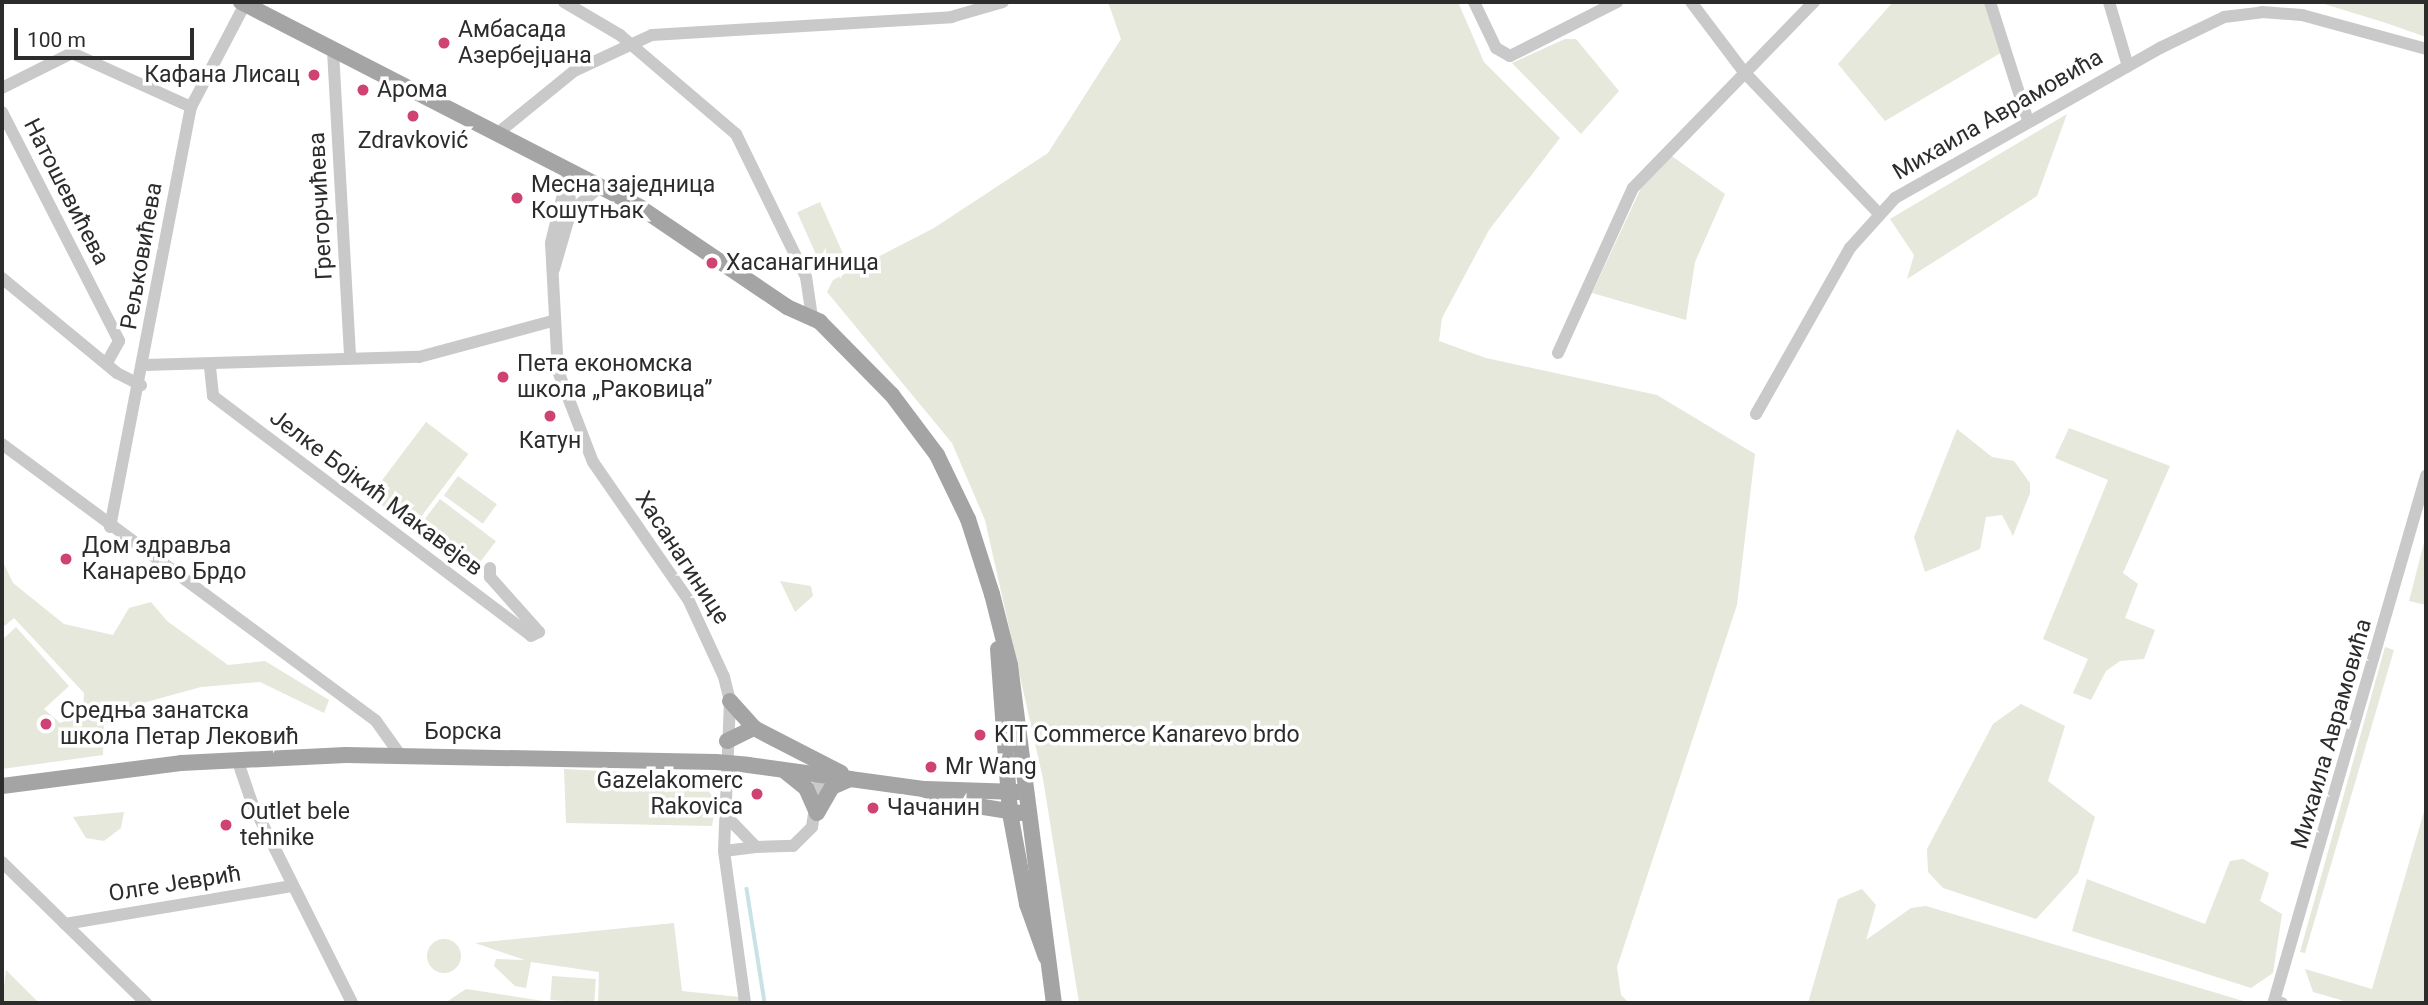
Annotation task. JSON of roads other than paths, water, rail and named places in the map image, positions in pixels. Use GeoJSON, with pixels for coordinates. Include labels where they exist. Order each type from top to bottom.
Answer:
{"type":"FeatureCollection","features":[{"type":"Feature","properties":{"kind":"main road"},"geometry":{"type":"LineString","coordinates":[[243,3],[601,186],[787,307],[812,317],[864,363],[937,456],[972,531],[1000,633],[1017,792],[1028,812],[1054,1003]]}},
{"type":"Feature","properties":{"kind":"main road"},"geometry":{"type":"LineString","coordinates":[[730,701],[754,728],[852,779]]}},
{"type":"Feature","properties":{"kind":"main road"},"geometry":{"type":"LineString","coordinates":[[727,741],[754,728]]}},
{"type":"Feature","properties":{"kind":"main road","name":"Борска"},"geometry":{"type":"LineString","coordinates":[[2,786],[237,759],[401,756],[716,762],[923,789],[1017,792]]}},
{"type":"Feature","properties":{"kind":"main road"},"geometry":{"type":"LineString","coordinates":[[781,769],[803,783],[817,813]]}},
{"type":"Feature","properties":{"kind":"main road"},"geometry":{"type":"LineString","coordinates":[[817,813],[832,787],[852,779]]}},
{"type":"Feature","properties":{"kind":"main road","name":"Борска"},"geometry":{"type":"LineString","coordinates":[[923,789],[1010,813],[1028,812]]}},
{"type":"Feature","properties":{"kind":"main road"},"geometry":{"type":"LineString","coordinates":[[1017,792],[1010,813],[1027,904],[1048,960]]}},
{"type":"Feature","properties":{"kind":"street"},"geometry":{"type":"LineString","coordinates":[[564,2],[630,43],[726,122],[746,147],[808,283],[812,317]]}},
{"type":"Feature","properties":{"kind":"street"},"geometry":{"type":"LineString","coordinates":[[498,133],[574,71],[630,43],[664,33],[756,24],[965,16],[1003,2]]}},
{"type":"Feature","properties":{"kind":"street"},"geometry":{"type":"LineString","coordinates":[[1475,2],[1504,55],[1565,32],[1617,2]]}},
{"type":"Feature","properties":{"kind":"street"},"geometry":{"type":"LineString","coordinates":[[1691,2],[1744,72],[1879,214]]}},
{"type":"Feature","properties":{"kind":"street"},"geometry":{"type":"LineString","coordinates":[[1558,353],[1633,188],[1814,2]]}},
{"type":"Feature","properties":{"kind":"street"},"geometry":{"type":"LineString","coordinates":[[1990,2],[2028,121]]}},
{"type":"Feature","properties":{"kind":"street"},"geometry":{"type":"LineString","coordinates":[[2109,2],[2127,66]]}},
{"type":"Feature","properties":{"kind":"street","name":"Рељковићева"},"geometry":{"type":"LineString","coordinates":[[110,527],[141,385],[191,107],[243,3]]}},
{"type":"Feature","properties":{"kind":"street","name":"Михаила Аврамовића"},"geometry":{"type":"LineString","coordinates":[[1756,414],[1839,265],[1879,214],[1907,189],[2127,66],[2206,24],[2262,12],[2302,15],[2426,49]]}},
{"type":"Feature","properties":{"kind":"street","name":"Грегорчићева"},"geometry":{"type":"LineString","coordinates":[[333,51],[350,359]]}},
{"type":"Feature","properties":{"kind":"street"},"geometry":{"type":"LineString","coordinates":[[2,88],[72,52],[191,107]]}},
{"type":"Feature","properties":{"kind":"street","name":"Натошевићева"},"geometry":{"type":"LineString","coordinates":[[2,112],[119,341],[106,364]]}},
{"type":"Feature","properties":{"kind":"street","name":"Хасанагинице"},"geometry":{"type":"LineString","coordinates":[[553,271],[570,214],[569,170]]}},
{"type":"Feature","properties":{"kind":"street","name":"Хасанагинице"},"geometry":{"type":"LineString","coordinates":[[569,170],[557,203],[552,321],[575,428],[688,599],[714,648],[730,701],[727,741],[730,820],[724,851],[745,1003]]}},
{"type":"Feature","properties":{"kind":"street"},"geometry":{"type":"LineString","coordinates":[[570,214],[601,186]]}},
{"type":"Feature","properties":{"kind":"street"},"geometry":{"type":"LineString","coordinates":[[2,278],[106,364],[141,385]]}},
{"type":"Feature","properties":{"kind":"street"},"geometry":{"type":"LineString","coordinates":[[144,365],[210,367],[451,352],[552,321]]}},
{"type":"Feature","properties":{"kind":"street","name":"Јелке Бојкић Макавејев"},"geometry":{"type":"LineString","coordinates":[[210,367],[213,396],[531,636],[539,632],[490,568]]}},
{"type":"Feature","properties":{"kind":"street"},"geometry":{"type":"LineString","coordinates":[[2,444],[110,527],[376,721],[401,756]]}},
{"type":"Feature","properties":{"kind":"street","name":"Михаила Аврамовића"},"geometry":{"type":"LineString","coordinates":[[2278,1002],[2426,476]]}},
{"type":"Feature","properties":{"kind":"street"},"geometry":{"type":"LineString","coordinates":[[237,759],[292,886],[352,1003]]}},
{"type":"Feature","properties":{"kind":"street"},"geometry":{"type":"LineString","coordinates":[[724,851],[756,847],[777,850],[800,842],[817,813],[820,774]]}},
{"type":"Feature","properties":{"kind":"street"},"geometry":{"type":"LineString","coordinates":[[730,820],[756,847]]}},
{"type":"Feature","properties":{"kind":"street"},"geometry":{"type":"LineString","coordinates":[[2,862],[146,1003]]}},
{"type":"Feature","properties":{"kind":"street","name":"Олге Јеврић"},"geometry":{"type":"LineString","coordinates":[[65,923],[292,886]]}},
{"type":"Feature","properties":{"kind":"waterway"},"geometry":{"type":"LineString","coordinates":[[747,889],[765,1003]]}},
{"type":"Feature","properties":{"kind":"place","name":"Амбасада Азербејџана"},"geometry":{"type":"Point","coordinates":[444,43]}},
{"type":"Feature","properties":{"kind":"place","name":"Кафана Лисац"},"geometry":{"type":"Point","coordinates":[314,75]}},
{"type":"Feature","properties":{"kind":"place","name":"Арома"},"geometry":{"type":"Point","coordinates":[363,90]}},
{"type":"Feature","properties":{"kind":"place","name":"Zdravković"},"geometry":{"type":"Point","coordinates":[413,116]}},
{"type":"Feature","properties":{"kind":"place","name":"Месна заједница Кошутњак"},"geometry":{"type":"Point","coordinates":[517,198]}},
{"type":"Feature","properties":{"kind":"place","name":"Хасанагиница"},"geometry":{"type":"Point","coordinates":[712,263]}},
{"type":"Feature","properties":{"kind":"place","name":"Пета економска школа „Раковица”"},"geometry":{"type":"Point","coordinates":[503,377]}},
{"type":"Feature","properties":{"kind":"place","name":"Катун"},"geometry":{"type":"Point","coordinates":[550,416]}},
{"type":"Feature","properties":{"kind":"place","name":"Дом здравља Канарево Брдо"},"geometry":{"type":"Point","coordinates":[66,559]}},
{"type":"Feature","properties":{"kind":"place","name":"Средња занатска школа Петар Лековић"},"geometry":{"type":"Point","coordinates":[46,724]}},
{"type":"Feature","properties":{"kind":"place","name":"KIT Commerce Kanarevo brdo"},"geometry":{"type":"Point","coordinates":[980,735]}},
{"type":"Feature","properties":{"kind":"place","name":"Mr Wang"},"geometry":{"type":"Point","coordinates":[931,767]}},
{"type":"Feature","properties":{"kind":"place","name":"Gazelakomerc Rakovica"},"geometry":{"type":"Point","coordinates":[757,794]}},
{"type":"Feature","properties":{"kind":"place","name":"Чачанин"},"geometry":{"type":"Point","coordinates":[873,808]}},
{"type":"Feature","properties":{"kind":"place","name":"Outlet bele tehnike"},"geometry":{"type":"Point","coordinates":[226,825]}}]}
